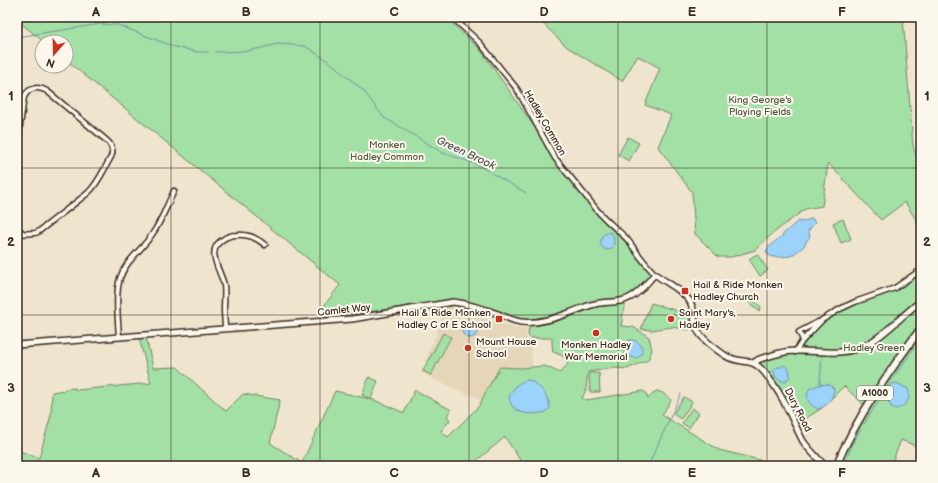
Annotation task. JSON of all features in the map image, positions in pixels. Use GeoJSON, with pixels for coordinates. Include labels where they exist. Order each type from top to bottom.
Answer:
{"type":"FeatureCollection","features":[{"type":"Feature","properties":{"kind":"main road","name":"A1000"},"geometry":{"type":"LineString","coordinates":[[836,466],[857,423],[878,389],[921,328]]}},
{"type":"Feature","properties":{"kind":"street","name":"Hadley Common"},"geometry":{"type":"LineString","coordinates":[[452,17],[480,43],[517,89],[560,164],[603,217],[620,232],[655,274]]}},
{"type":"Feature","properties":{"kind":"street"},"geometry":{"type":"LineString","coordinates":[[17,147],[24,97],[28,91],[40,88],[47,91],[85,121],[109,142],[112,149],[111,157],[96,184],[88,193],[38,232],[17,234]]}},
{"type":"Feature","properties":{"kind":"street"},"geometry":{"type":"LineString","coordinates":[[119,337],[118,292],[121,276],[126,266],[154,232],[174,191]]}},
{"type":"Feature","properties":{"kind":"street"},"geometry":{"type":"LineString","coordinates":[[17,228],[24,233]]}},
{"type":"Feature","properties":{"kind":"street"},"geometry":{"type":"LineString","coordinates":[[226,328],[224,312],[224,284],[214,255],[217,244],[226,238],[243,235],[256,238],[265,245]]}},
{"type":"Feature","properties":{"kind":"street"},"geometry":{"type":"LineString","coordinates":[[803,340],[799,332],[855,302],[895,288],[921,270]]}},
{"type":"Feature","properties":{"kind":"street","name":"Camlet Way"},"geometry":{"type":"LineString","coordinates":[[17,345],[352,319],[453,302],[488,310],[520,322],[536,321],[550,319],[586,306],[619,302],[627,299],[640,291],[655,274]]}},
{"type":"Feature","properties":{"kind":"street"},"geometry":{"type":"LineString","coordinates":[[655,274],[676,287],[690,301],[697,329],[701,335],[730,358],[754,363],[758,360],[786,352],[842,352],[855,349],[868,344],[879,337],[921,301]]}},
{"type":"Feature","properties":{"kind":"street"},"geometry":{"type":"LineString","coordinates":[[795,352],[803,340],[822,320]]}},
{"type":"Feature","properties":{"kind":"street","name":"Dury Road"},"geometry":{"type":"LineString","coordinates":[[754,363],[763,370],[778,391],[808,448],[825,466]]}},
{"type":"Feature","properties":{"kind":"shaded area","name":"Mount House School"},"geometry":{"type":"Polygon","coordinates":[[[452,305],[514,328],[526,328],[527,340],[531,341],[532,367],[500,367],[482,401],[421,373],[446,307],[452,305]]]}},
{"type":"Feature","properties":{"kind":"green space","name":"Monken Hadley Common"},"geometry":{"type":"Polygon","coordinates":[[[17,17],[445,17],[480,49],[580,192],[597,214],[619,234],[651,274],[640,287],[628,297],[536,320],[518,319],[453,299],[383,310],[324,317],[323,307],[340,285],[74,67],[74,34],[34,34],[17,20],[17,17]]]}},
{"type":"Feature","properties":{"kind":"green space","name":"King George's Playing Fields"},"geometry":{"type":"Polygon","coordinates":[[[536,17],[903,17],[913,146],[921,171],[921,228],[905,202],[881,220],[828,163],[822,206],[805,209],[772,234],[755,250],[731,257],[718,257],[695,234],[692,192],[658,147],[671,115],[645,105],[660,68],[638,56],[622,81],[567,47],[536,17]]]}},
{"type":"Feature","properties":{"kind":"green space"},"geometry":{"type":"Polygon","coordinates":[[[628,137],[639,143],[629,161],[618,155],[628,137]]]}},
{"type":"Feature","properties":{"kind":"green space"},"geometry":{"type":"Polygon","coordinates":[[[843,219],[851,239],[841,243],[833,223],[843,219]]]}},
{"type":"Feature","properties":{"kind":"green space"},"geometry":{"type":"Polygon","coordinates":[[[757,254],[768,270],[760,276],[749,259],[757,254]]]}},
{"type":"Feature","properties":{"kind":"green space","name":"Hadley Green"},"geometry":{"type":"Polygon","coordinates":[[[921,272],[921,448],[901,440],[891,465],[894,466],[840,466],[853,436],[869,408],[844,386],[822,408],[797,424],[760,361],[795,353],[809,335],[833,315],[852,305],[895,290],[906,284],[921,272]]]}},
{"type":"Feature","properties":{"kind":"green space"},"geometry":{"type":"Polygon","coordinates":[[[750,297],[761,307],[759,311],[747,301],[750,297]]]}},
{"type":"Feature","properties":{"kind":"green space"},"geometry":{"type":"Polygon","coordinates":[[[625,303],[621,326],[633,327],[649,337],[652,350],[648,360],[627,369],[615,368],[588,372],[586,390],[582,398],[586,400],[643,391],[646,393],[648,399],[656,391],[660,392],[671,400],[662,415],[719,450],[764,461],[764,466],[524,466],[505,437],[470,466],[17,466],[17,450],[39,458],[51,415],[52,392],[75,388],[76,390],[151,383],[139,338],[146,337],[153,368],[177,367],[226,411],[243,394],[280,400],[270,443],[302,463],[335,391],[374,400],[404,413],[415,390],[451,410],[447,416],[450,420],[441,431],[448,437],[479,406],[500,367],[520,368],[545,366],[560,373],[568,364],[563,356],[553,352],[552,338],[530,338],[528,335],[529,326],[567,318],[596,307],[625,303]]]}},
{"type":"Feature","properties":{"kind":"green space"},"geometry":{"type":"Polygon","coordinates":[[[651,303],[678,311],[690,312],[689,330],[672,327],[652,330],[641,329],[651,303]]]}},
{"type":"Feature","properties":{"kind":"green space"},"geometry":{"type":"Polygon","coordinates":[[[443,333],[451,337],[431,375],[423,371],[443,333]]]}},
{"type":"Feature","properties":{"kind":"green space"},"geometry":{"type":"Polygon","coordinates":[[[589,373],[599,373],[600,392],[590,392],[589,373]]]}},
{"type":"Feature","properties":{"kind":"green space"},"geometry":{"type":"Polygon","coordinates":[[[369,377],[378,381],[371,399],[362,395],[369,377]]]}},
{"type":"Feature","properties":{"kind":"green space"},"geometry":{"type":"Polygon","coordinates":[[[684,397],[692,402],[681,419],[673,414],[684,397]]]}},
{"type":"Feature","properties":{"kind":"green space"},"geometry":{"type":"Polygon","coordinates":[[[692,408],[699,413],[689,428],[682,423],[692,408]]]}},
{"type":"Feature","properties":{"kind":"water"},"geometry":{"type":"Polygon","coordinates":[[[812,218],[815,223],[808,231],[810,236],[803,247],[791,256],[772,257],[766,253],[767,249],[798,221],[803,222],[812,218]]]}},
{"type":"Feature","properties":{"kind":"water"},"geometry":{"type":"Polygon","coordinates":[[[610,232],[613,235],[614,243],[612,248],[607,250],[602,247],[601,241],[604,234],[610,232]]]}},
{"type":"Feature","properties":{"kind":"water"},"geometry":{"type":"Polygon","coordinates":[[[470,322],[477,327],[478,330],[473,337],[470,338],[463,333],[462,330],[467,323],[470,322]]]}},
{"type":"Feature","properties":{"kind":"water"},"geometry":{"type":"Polygon","coordinates":[[[630,340],[634,340],[642,347],[642,353],[639,357],[636,358],[626,355],[623,350],[624,345],[630,340]]]}},
{"type":"Feature","properties":{"kind":"water"},"geometry":{"type":"Polygon","coordinates":[[[784,365],[789,369],[790,376],[785,382],[775,376],[774,370],[777,367],[784,365]]]}},
{"type":"Feature","properties":{"kind":"water"},"geometry":{"type":"Polygon","coordinates":[[[529,380],[537,385],[546,395],[550,408],[546,412],[534,414],[525,413],[513,407],[509,398],[512,392],[519,384],[529,380]]]}},
{"type":"Feature","properties":{"kind":"water"},"geometry":{"type":"Polygon","coordinates":[[[897,383],[908,389],[909,399],[903,406],[897,409],[891,407],[888,401],[888,396],[891,384],[897,383]]]}},
{"type":"Feature","properties":{"kind":"water"},"geometry":{"type":"Polygon","coordinates":[[[827,384],[834,389],[832,396],[827,404],[818,409],[808,401],[807,396],[809,389],[818,385],[827,384]]]}},
{"type":"Feature","properties":{"kind":"waterway","name":"Green Brook"},"geometry":{"type":"LineString","coordinates":[[17,37],[101,24],[118,25],[172,46],[197,52],[208,52]]}},
{"type":"Feature","properties":{"kind":"waterway","name":"Green Brook"},"geometry":{"type":"LineString","coordinates":[[215,52],[248,51],[278,44],[305,46],[331,63],[364,91],[384,118],[443,153],[474,163],[526,193]]}},
{"type":"Feature","properties":{"kind":"waterway"},"geometry":{"type":"LineString","coordinates":[[864,424],[887,387],[921,338]]}},
{"type":"Feature","properties":{"kind":"waterway"},"geometry":{"type":"LineString","coordinates":[[820,384],[822,355]]}},
{"type":"Feature","properties":{"kind":"waterway"},"geometry":{"type":"LineString","coordinates":[[648,466],[681,394]]}},
{"type":"Feature","properties":{"kind":"waterway"},"geometry":{"type":"LineString","coordinates":[[844,466],[852,445],[861,429]]}},
{"type":"Feature","properties":{"kind":"place","name":"Hail & Ride Monken Hadley Church"},"geometry":{"type":"Point","coordinates":[685,291]}},
{"type":"Feature","properties":{"kind":"place","name":"Hail & Ride Monken Hadley C of E School"},"geometry":{"type":"Point","coordinates":[499,319]}},
{"type":"Feature","properties":{"kind":"place","name":"Saint Mary's, Hadley"},"geometry":{"type":"Point","coordinates":[671,319]}},
{"type":"Feature","properties":{"kind":"place","name":"Monken Hadley War Memorial"},"geometry":{"type":"Point","coordinates":[596,333]}},
{"type":"Feature","properties":{"kind":"place","name":"Mount House School"},"geometry":{"type":"Point","coordinates":[468,348]}}]}
